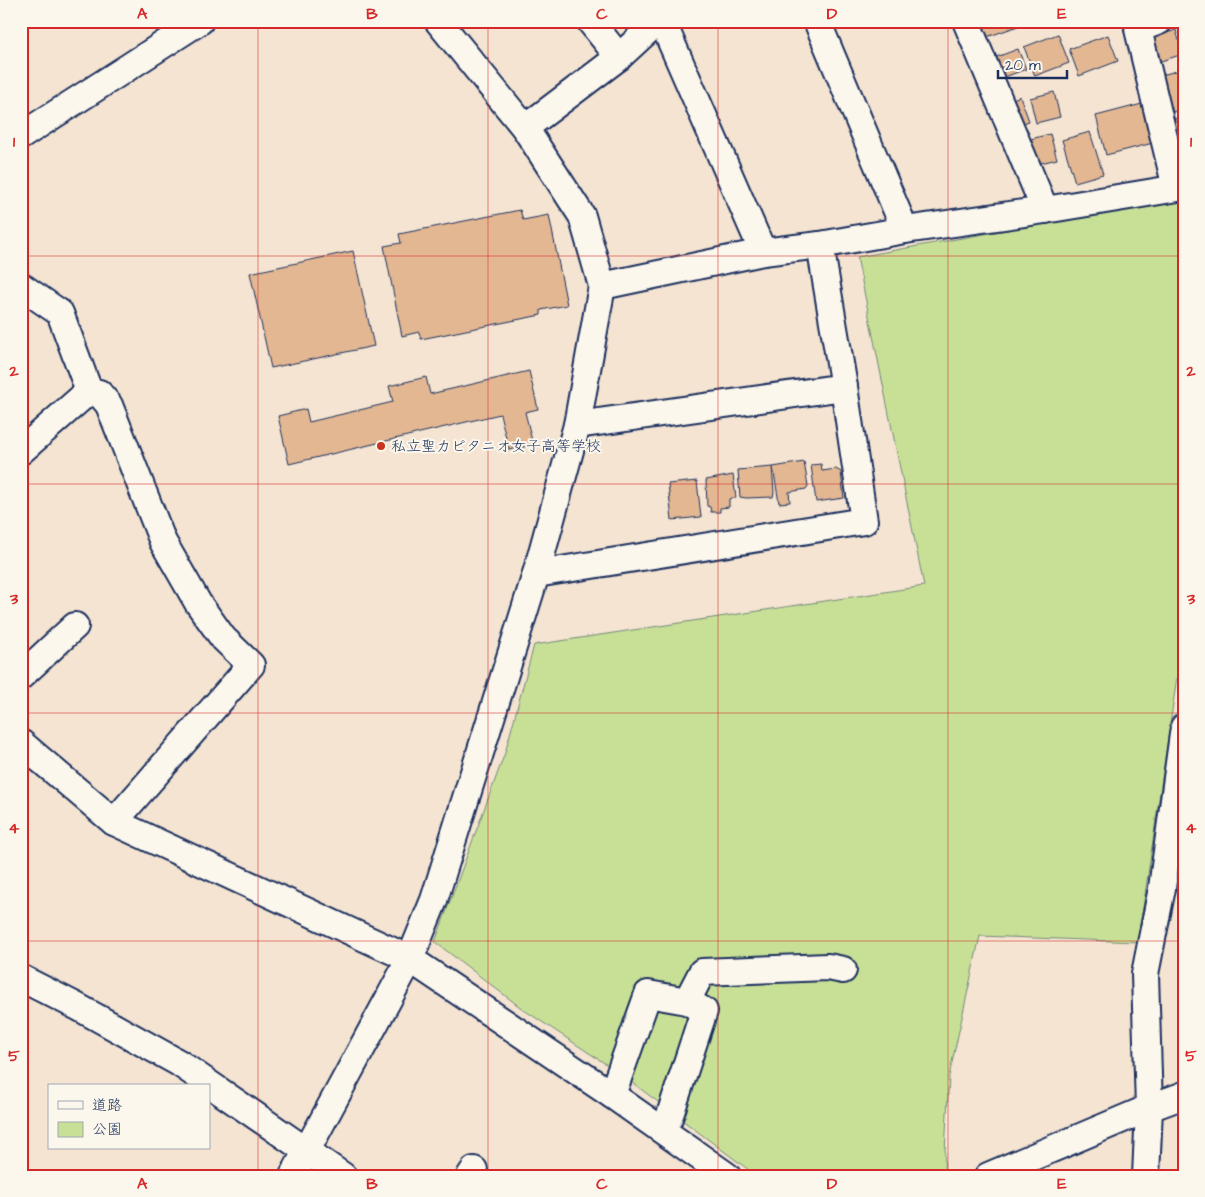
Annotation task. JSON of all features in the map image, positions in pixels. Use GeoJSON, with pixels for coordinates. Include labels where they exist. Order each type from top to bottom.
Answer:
{"type":"FeatureCollection","features":[{"type":"Feature","properties":{"kind":"street"},"geometry":{"type":"LineString","coordinates":[[21,136],[200,21]]}},
{"type":"Feature","properties":{"kind":"street"},"geometry":{"type":"LineString","coordinates":[[590,21],[619,57]]}},
{"type":"Feature","properties":{"kind":"street"},"geometry":{"type":"LineString","coordinates":[[525,128],[619,57],[658,21]]}},
{"type":"Feature","properties":{"kind":"street"},"geometry":{"type":"LineString","coordinates":[[662,21],[763,252]]}},
{"type":"Feature","properties":{"kind":"street"},"geometry":{"type":"LineString","coordinates":[[817,21],[905,230]]}},
{"type":"Feature","properties":{"kind":"street"},"geometry":{"type":"LineString","coordinates":[[966,21],[1045,210]]}},
{"type":"Feature","properties":{"kind":"street"},"geometry":{"type":"LineString","coordinates":[[602,286],[763,252],[1045,210],[1180,187],[1138,29],[1159,21]]}},
{"type":"Feature","properties":{"kind":"street"},"geometry":{"type":"LineString","coordinates":[[293,1176],[410,958],[434,900],[536,574],[576,425],[602,286],[582,216],[525,128],[441,22]]}},
{"type":"Feature","properties":{"kind":"street"},"geometry":{"type":"LineString","coordinates":[[536,574],[864,521],[820,245]]}},
{"type":"Feature","properties":{"kind":"street"},"geometry":{"type":"LineString","coordinates":[[21,286],[60,313],[89,391]]}},
{"type":"Feature","properties":{"kind":"street"},"geometry":{"type":"LineString","coordinates":[[576,425],[844,387]]}},
{"type":"Feature","properties":{"kind":"street"},"geometry":{"type":"LineString","coordinates":[[21,451],[89,391]]}},
{"type":"Feature","properties":{"kind":"street"},"geometry":{"type":"LineString","coordinates":[[89,391],[99,393],[109,405],[163,542],[198,603],[223,638],[251,665],[114,822]]}},
{"type":"Feature","properties":{"kind":"street"},"geometry":{"type":"LineString","coordinates":[[21,676],[75,626]]}},
{"type":"Feature","properties":{"kind":"street"},"geometry":{"type":"LineString","coordinates":[[21,743],[114,822],[410,958],[661,1128],[727,1176]]}},
{"type":"Feature","properties":{"kind":"street"},"geometry":{"type":"LineString","coordinates":[[1146,1176],[1149,1108],[1145,974],[1173,887],[1182,744]]}},
{"type":"Feature","properties":{"kind":"street"},"geometry":{"type":"LineString","coordinates":[[687,1001],[702,972],[828,967],[843,970]]}},
{"type":"Feature","properties":{"kind":"street"},"geometry":{"type":"LineString","coordinates":[[21,978],[180,1063],[343,1176]]}},
{"type":"Feature","properties":{"kind":"street"},"geometry":{"type":"LineString","coordinates":[[612,1095],[648,994],[687,1001],[704,1011],[669,1118],[661,1128]]}},
{"type":"Feature","properties":{"kind":"street"},"geometry":{"type":"LineString","coordinates":[[988,1176],[1184,1095]]}},
{"type":"Feature","properties":{"kind":"green space"},"geometry":{"type":"Polygon","coordinates":[[[1184,198],[1184,629],[1138,942],[980,936],[949,1076],[944,1170],[934,1176],[757,1176],[618,1072],[524,1010],[435,942],[505,753],[534,645],[924,586],[857,257],[1184,198]]]}},
{"type":"Feature","properties":{"kind":"building"},"geometry":{"type":"Polygon","coordinates":[[[979,21],[1017,21],[1018,26],[984,38],[979,21]]]}},
{"type":"Feature","properties":{"kind":"building"},"geometry":{"type":"Polygon","coordinates":[[[1176,30],[1183,54],[1152,64],[1145,40],[1176,30]]]}},
{"type":"Feature","properties":{"kind":"building"},"geometry":{"type":"Polygon","coordinates":[[[1058,34],[1069,63],[1035,76],[1024,47],[1058,34]]]}},
{"type":"Feature","properties":{"kind":"building"},"geometry":{"type":"Polygon","coordinates":[[[1108,35],[1118,61],[1079,76],[1069,49],[1108,35]]]}},
{"type":"Feature","properties":{"kind":"building"},"geometry":{"type":"Polygon","coordinates":[[[1018,49],[1026,69],[1002,78],[994,58],[1018,49]]]}},
{"type":"Feature","properties":{"kind":"building"},"geometry":{"type":"Polygon","coordinates":[[[1184,69],[1184,109],[1168,113],[1158,76],[1184,69]]]}},
{"type":"Feature","properties":{"kind":"building"},"geometry":{"type":"Polygon","coordinates":[[[1054,92],[1060,117],[1036,123],[1030,98],[1054,92]]]}},
{"type":"Feature","properties":{"kind":"building"},"geometry":{"type":"Polygon","coordinates":[[[1020,96],[1029,121],[1015,126],[1006,102],[1020,96]]]}},
{"type":"Feature","properties":{"kind":"building"},"geometry":{"type":"Polygon","coordinates":[[[1142,104],[1153,143],[1106,155],[1096,116],[1142,104]]]}},
{"type":"Feature","properties":{"kind":"building"},"geometry":{"type":"Polygon","coordinates":[[[1184,116],[1184,158],[1179,159],[1168,121],[1184,116]]]}},
{"type":"Feature","properties":{"kind":"building"},"geometry":{"type":"Polygon","coordinates":[[[1090,132],[1103,174],[1075,182],[1062,140],[1090,132]]]}},
{"type":"Feature","properties":{"kind":"building"},"geometry":{"type":"Polygon","coordinates":[[[1050,134],[1057,159],[1029,166],[1023,141],[1050,134]]]}},
{"type":"Feature","properties":{"kind":"building"},"geometry":{"type":"Polygon","coordinates":[[[520,210],[523,220],[549,215],[567,305],[541,310],[541,315],[421,339],[419,332],[402,336],[384,246],[401,243],[399,234],[520,210]]]}},
{"type":"Feature","properties":{"kind":"building"},"geometry":{"type":"Polygon","coordinates":[[[353,251],[374,346],[271,368],[250,273],[353,251]]]}},
{"type":"Feature","properties":{"kind":"building"},"geometry":{"type":"Polygon","coordinates":[[[529,371],[538,409],[525,412],[533,445],[509,450],[500,414],[289,464],[278,416],[306,409],[309,422],[393,402],[389,386],[426,377],[430,394],[529,371]]]}},
{"type":"Feature","properties":{"kind":"building"},"geometry":{"type":"Polygon","coordinates":[[[804,462],[808,486],[806,489],[789,492],[790,502],[779,503],[773,467],[804,462]]]}},
{"type":"Feature","properties":{"kind":"building"},"geometry":{"type":"Polygon","coordinates":[[[821,464],[822,471],[836,469],[841,472],[844,498],[816,502],[811,465],[821,464]]]}},
{"type":"Feature","properties":{"kind":"building"},"geometry":{"type":"Polygon","coordinates":[[[772,467],[773,497],[740,497],[738,470],[772,467]]]}},
{"type":"Feature","properties":{"kind":"building"},"geometry":{"type":"Polygon","coordinates":[[[733,475],[736,498],[729,499],[729,507],[720,508],[720,512],[711,512],[710,507],[707,506],[706,480],[733,475]]]}},
{"type":"Feature","properties":{"kind":"building"},"geometry":{"type":"Polygon","coordinates":[[[697,481],[701,517],[672,520],[668,484],[697,481]]]}},
{"type":"Feature","properties":{"kind":"building"},"geometry":{"type":"Polygon","coordinates":[[[1184,821],[1184,851],[1179,851],[1184,821]]]}},
{"type":"Feature","properties":{"kind":"place","name":"私立聖カピタニオ女子高等学校"},"geometry":{"type":"Point","coordinates":[381,446]}}]}
